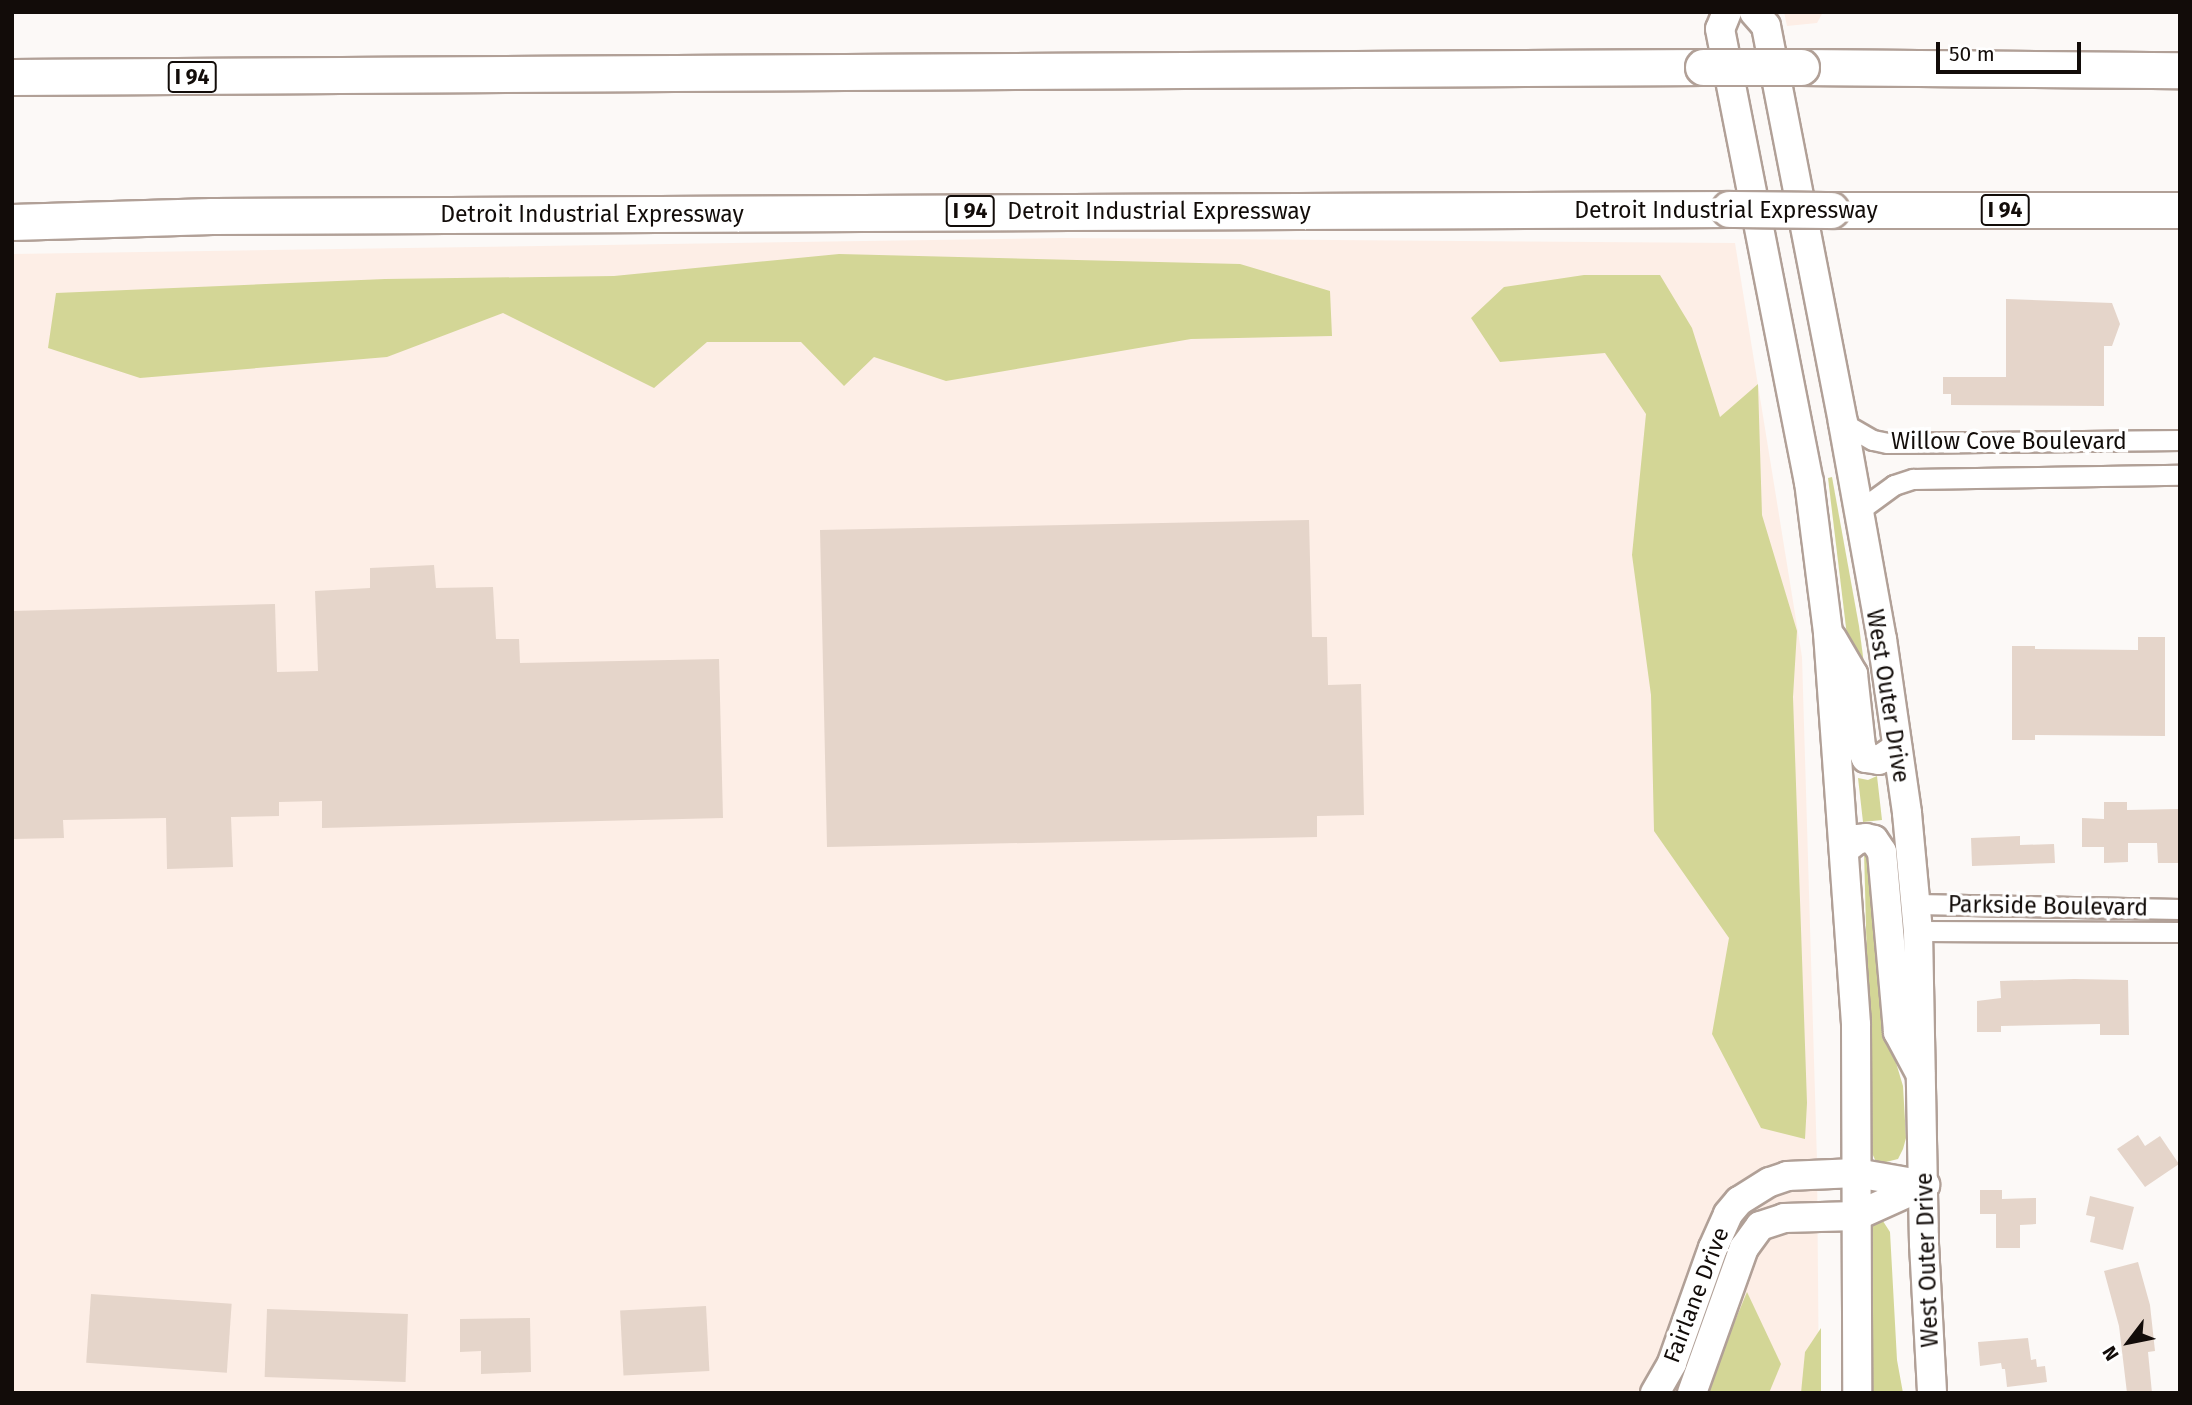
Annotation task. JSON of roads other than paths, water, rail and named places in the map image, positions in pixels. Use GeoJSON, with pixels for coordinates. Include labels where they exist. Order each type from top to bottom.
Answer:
{"type":"FeatureCollection","features":[{"type":"Feature","properties":{"kind":"highway","name":"I 94"},"geometry":{"type":"LineString","coordinates":[[12,77],[1703,67],[2180,70]]}},
{"type":"Feature","properties":{"kind":"highway","name":"Detroit Industrial Expressway"},"geometry":{"type":"LineString","coordinates":[[12,222],[225,216],[1729,209],[2180,210]]}},
{"type":"Feature","properties":{"kind":"main road"},"geometry":{"type":"LineString","coordinates":[[1727,12],[1720,29],[1809,482],[1828,633],[1856,1025],[1857,1393]]}},
{"type":"Feature","properties":{"kind":"main road","name":"West Outer Drive"},"geometry":{"type":"LineString","coordinates":[[1754,12],[1766,26],[1843,424],[1882,639],[1897,748],[1917,917],[1932,1393]]}},
{"type":"Feature","properties":{"kind":"main road"},"geometry":{"type":"LineString","coordinates":[[1828,633],[1853,674],[1861,747],[1866,758],[1879,761],[1897,748]]}},
{"type":"Feature","properties":{"kind":"main road"},"geometry":{"type":"LineString","coordinates":[[1844,850],[1858,839],[1866,838],[1874,840],[1882,852],[1898,1032],[1922,1075]]}},
{"type":"Feature","properties":{"kind":"main road","name":"Fairlane Drive"},"geometry":{"type":"LineString","coordinates":[[1655,1393],[1672,1363],[1713,1248],[1728,1214],[1739,1201],[1770,1182],[1787,1176],[1856,1173],[1925,1185]]}},
{"type":"Feature","properties":{"kind":"main road","name":"Fairlane Drive"},"geometry":{"type":"LineString","coordinates":[[1692,1393],[1750,1237],[1772,1220],[1856,1216],[1925,1185]]}},
{"type":"Feature","properties":{"kind":"street","name":"Willow Cove Boulevard"},"geometry":{"type":"LineString","coordinates":[[1843,424],[1873,440],[1887,443],[2180,440]]}},
{"type":"Feature","properties":{"kind":"street","name":"Willow Cove Boulevard"},"geometry":{"type":"LineString","coordinates":[[1857,512],[1894,485],[1913,479],[2180,475]]}},
{"type":"Feature","properties":{"kind":"street","name":"Parkside Boulevard"},"geometry":{"type":"LineString","coordinates":[[1917,917],[2180,909]]}},
{"type":"Feature","properties":{"kind":"street","name":"Parkside Boulevard"},"geometry":{"type":"LineString","coordinates":[[1917,917],[2180,932]]}}]}
